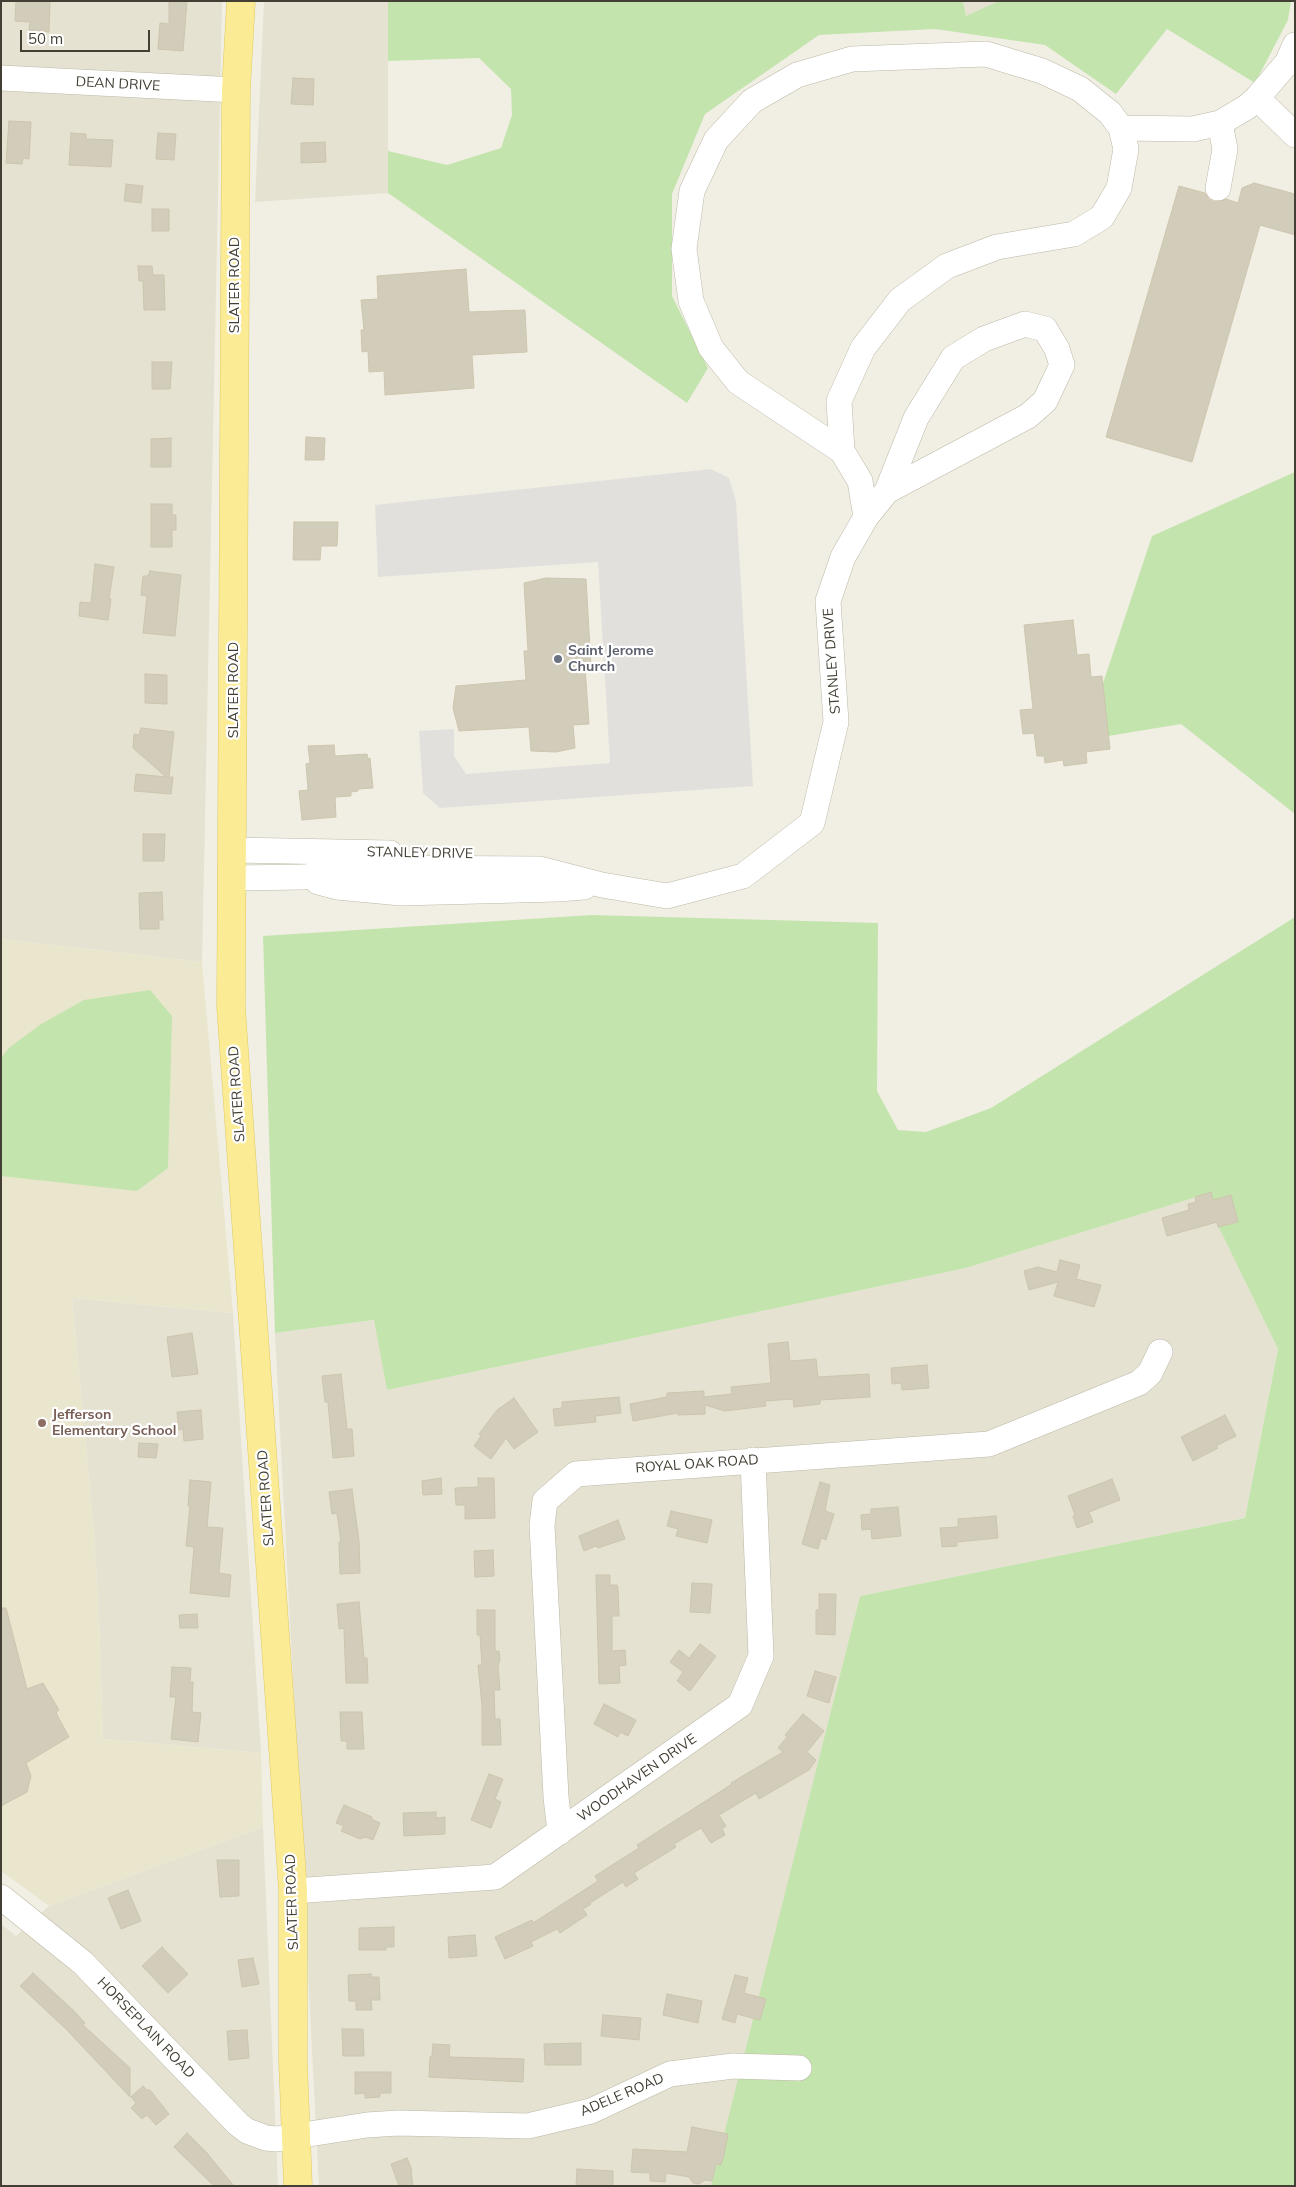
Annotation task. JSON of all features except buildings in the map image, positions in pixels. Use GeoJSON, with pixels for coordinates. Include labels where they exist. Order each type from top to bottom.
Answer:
{"type":"FeatureCollection","features":[{"type":"Feature","properties":{"kind":"main road","name":"SLATER ROAD"},"geometry":{"type":"LineString","coordinates":[[241,1],[236,90],[231,1007],[293,1891],[293,2062],[298,2186]]}},
{"type":"Feature","properties":{"kind":"street"},"geometry":{"type":"LineString","coordinates":[[842,451],[839,401],[863,348],[900,300],[947,266],[997,247],[1074,234],[1102,218],[1119,188],[1126,149],[1121,128],[1110,113],[1080,89],[1042,71],[986,54],[852,59],[797,75],[752,101],[716,140],[692,191],[684,249],[691,301],[711,348],[738,382],[842,451],[860,481],[866,517]]}},
{"type":"Feature","properties":{"kind":"street"},"geometry":{"type":"LineString","coordinates":[[1121,128],[1193,129],[1220,123],[1247,107],[1257,98],[1292,58]]}},
{"type":"Feature","properties":{"kind":"street","name":"DEAN DRIVE"},"geometry":{"type":"LineString","coordinates":[[1,78],[236,90]]}},
{"type":"Feature","properties":{"kind":"street"},"geometry":{"type":"LineString","coordinates":[[1257,98],[1295,135]]}},
{"type":"Feature","properties":{"kind":"street"},"geometry":{"type":"LineString","coordinates":[[1218,188],[1225,149],[1220,123]]}},
{"type":"Feature","properties":{"kind":"street","name":"STANLEY DRIVE"},"geometry":{"type":"LineString","coordinates":[[233,878],[304,878],[367,868],[540,869],[602,885],[667,896],[743,876],[812,822],[836,722],[828,602],[843,557],[866,517],[887,491],[916,418],[953,358],[984,339],[1025,324],[1045,329],[1057,349],[1062,365],[1044,401],[1022,418],[887,491]]}},
{"type":"Feature","properties":{"kind":"street","name":"STANLEY DRIVE"},"geometry":{"type":"LineString","coordinates":[[233,850],[524,855],[566,867],[602,885]]}},
{"type":"Feature","properties":{"kind":"street","name":"ROYAL OAK ROAD"},"geometry":{"type":"LineString","coordinates":[[560,1832],[556,1797],[542,1525],[545,1501],[576,1474],[989,1444],[1139,1383],[1150,1373],[1160,1352]]}},
{"type":"Feature","properties":{"kind":"street","name":"WOODHAVEN DRIVE"},"geometry":{"type":"LineString","coordinates":[[293,1891],[495,1877],[740,1705],[761,1656],[753,1460]]}},
{"type":"Feature","properties":{"kind":"street","name":"HORSEPLAIN ROAD"},"geometry":{"type":"LineString","coordinates":[[1,1897],[83,1962],[172,2056],[247,2131],[266,2138],[296,2137]]}},
{"type":"Feature","properties":{"kind":"street","name":"ADELE ROAD"},"geometry":{"type":"LineString","coordinates":[[296,2137],[367,2125],[398,2123],[528,2126],[591,2111],[670,2074],[733,2066],[799,2068]]}},
{"type":"Feature","properties":{"kind":"shaded area"},"geometry":{"type":"Polygon","coordinates":[[[1,1],[222,1],[202,962],[1,939],[1,1]]]}},
{"type":"Feature","properties":{"kind":"shaded area"},"geometry":{"type":"Polygon","coordinates":[[[264,1],[388,1],[388,193],[255,202],[264,1]]]}},
{"type":"Feature","properties":{"kind":"shaded area"},"geometry":{"type":"Polygon","coordinates":[[[963,1],[999,1],[966,17],[963,1]]]}},
{"type":"Feature","properties":{"kind":"shaded area"},"geometry":{"type":"Polygon","coordinates":[[[711,469],[729,478],[736,501],[753,786],[440,808],[423,793],[419,731],[454,729],[454,756],[466,774],[610,763],[598,562],[378,577],[375,505],[711,469]]]}},
{"type":"Feature","properties":{"kind":"shaded area","name":"Jefferson Elementary School"},"geometry":{"type":"Polygon","coordinates":[[[1,939],[202,962],[233,1313],[72,1298],[94,1532],[103,1739],[261,1753],[263,1827],[49,1906],[1,1871],[1,939]]]}},
{"type":"Feature","properties":{"kind":"shaded area"},"geometry":{"type":"Polygon","coordinates":[[[1203,1195],[1278,1349],[1245,1518],[860,1596],[712,2186],[319,2186],[275,1333],[375,1320],[387,1390],[966,1268],[1203,1195]]]}},
{"type":"Feature","properties":{"kind":"shaded area"},"geometry":{"type":"Polygon","coordinates":[[[72,1298],[233,1313],[261,1753],[103,1739],[94,1532],[72,1298]]]}},
{"type":"Feature","properties":{"kind":"shaded area"},"geometry":{"type":"Polygon","coordinates":[[[263,1827],[278,2186],[1,2186],[1,1924],[16,1936],[49,1906],[263,1827]]]}},
{"type":"Feature","properties":{"kind":"green space"},"geometry":{"type":"Polygon","coordinates":[[[388,1],[963,1],[966,16],[999,1],[1291,1],[1288,20],[1255,83],[1167,29],[1116,94],[1045,45],[935,29],[819,35],[705,114],[672,194],[672,296],[708,368],[687,403],[388,193],[388,151],[447,165],[501,148],[512,115],[511,89],[479,58],[388,61],[388,1]]]}},
{"type":"Feature","properties":{"kind":"green space"},"geometry":{"type":"Polygon","coordinates":[[[1295,472],[1295,814],[1181,724],[1084,740],[1152,536],[1295,472]]]}},
{"type":"Feature","properties":{"kind":"green space"},"geometry":{"type":"Polygon","coordinates":[[[592,915],[878,923],[877,1091],[898,1130],[926,1132],[991,1108],[1295,917],[1295,2186],[711,2186],[860,1596],[1245,1518],[1278,1349],[1203,1195],[966,1268],[387,1390],[374,1320],[275,1333],[263,936],[592,915]]]}},
{"type":"Feature","properties":{"kind":"green space"},"geometry":{"type":"Polygon","coordinates":[[[150,990],[172,1016],[168,1168],[137,1191],[1,1176],[1,1058],[9,1048],[41,1024],[84,1000],[150,990]]]}},
{"type":"Feature","properties":{"kind":"place","name":"Saint Jerome Church"},"geometry":{"type":"Point","coordinates":[558,659]}},
{"type":"Feature","properties":{"kind":"place","name":"Jefferson Elementary School"},"geometry":{"type":"Point","coordinates":[42,1423]}}]}
